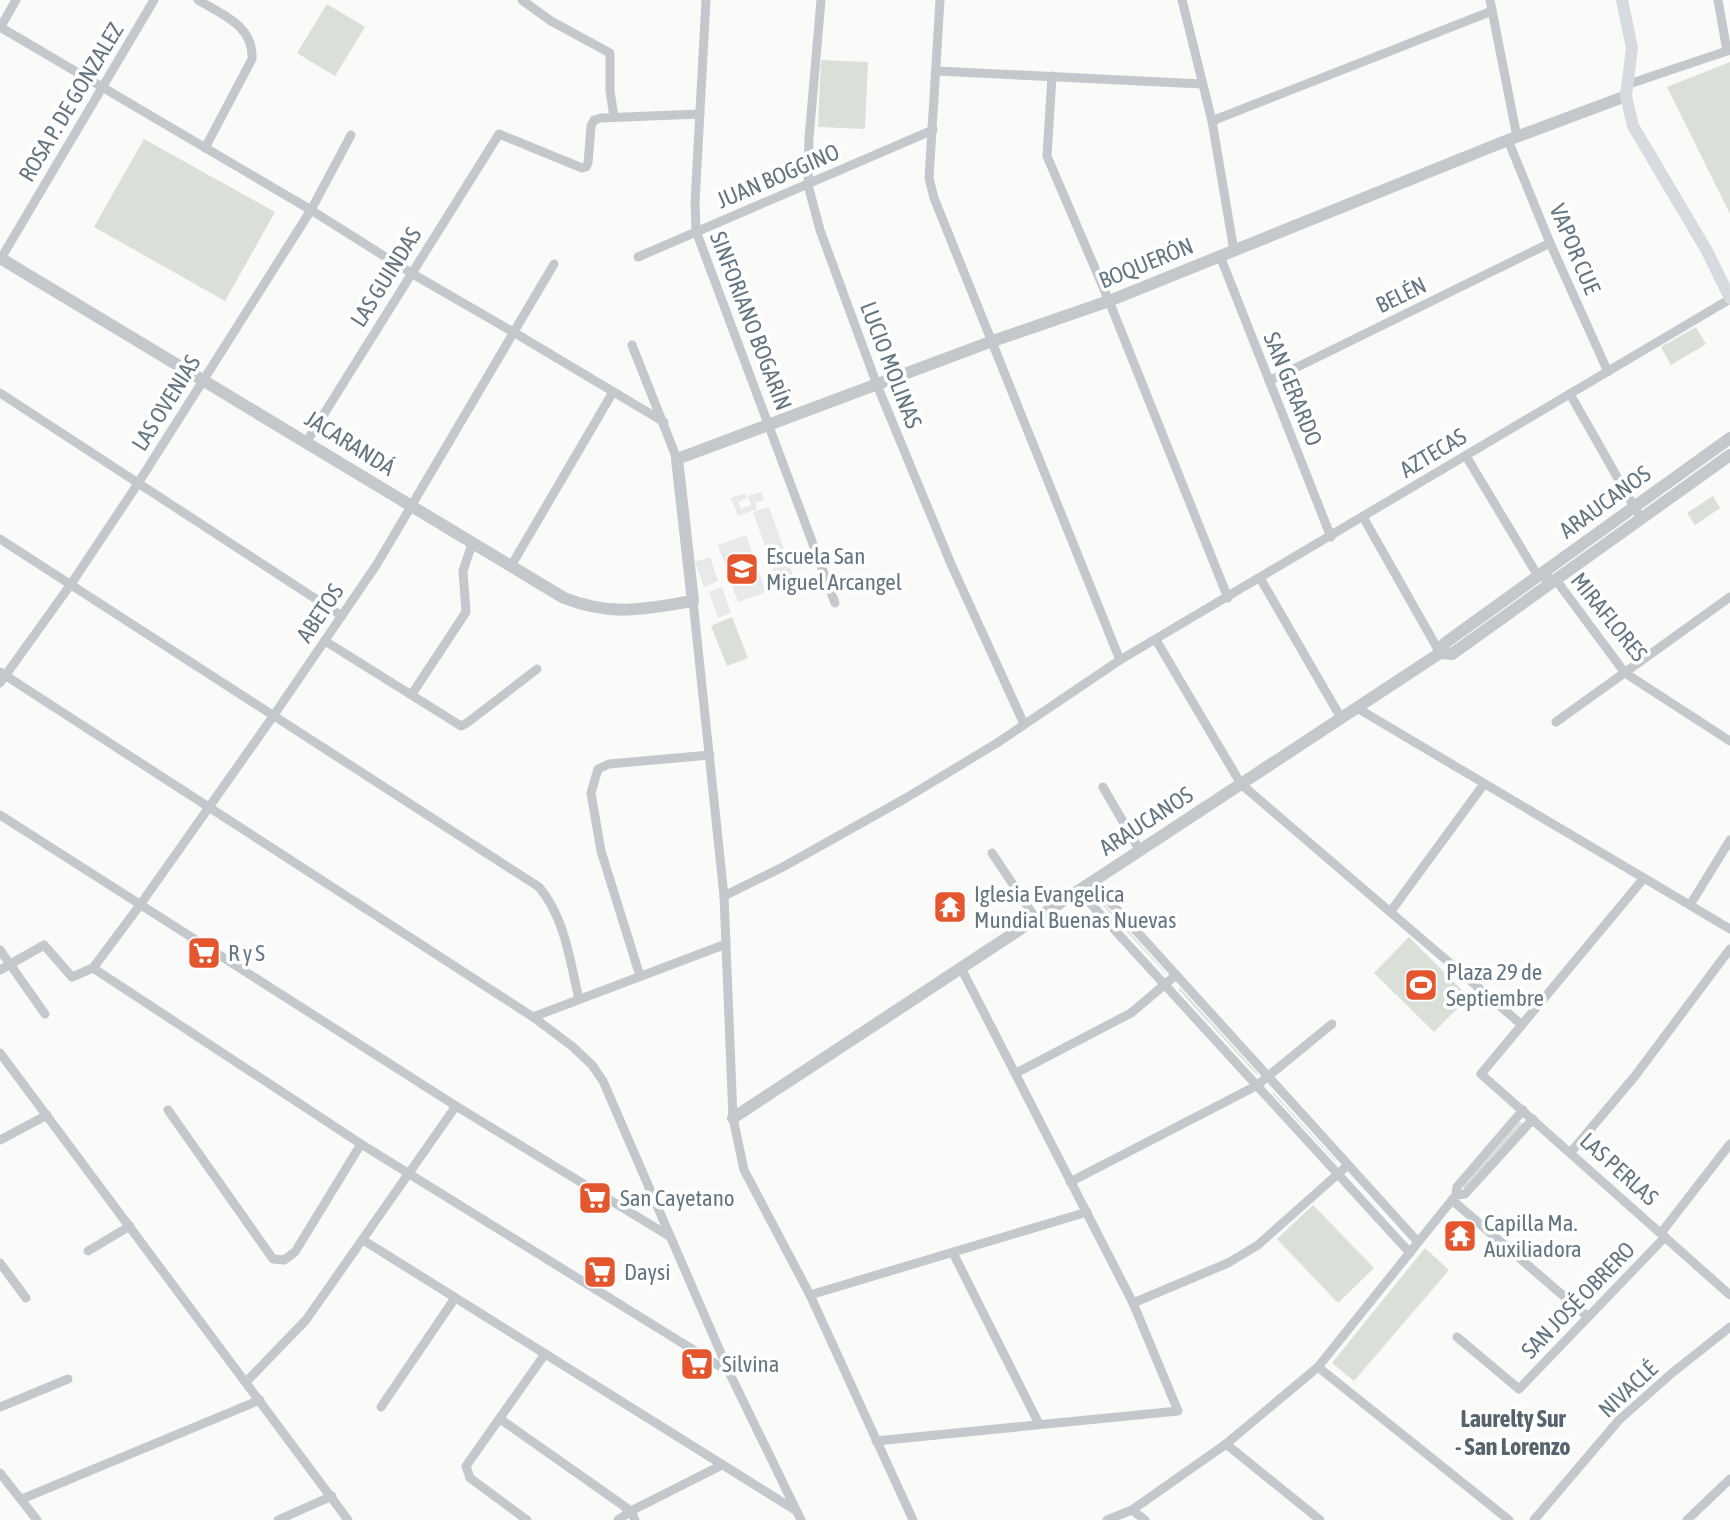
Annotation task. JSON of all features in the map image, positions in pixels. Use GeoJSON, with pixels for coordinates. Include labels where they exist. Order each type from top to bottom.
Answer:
{"type":"FeatureCollection","features":[{"type":"Feature","properties":{"kind":"main road"},"geometry":{"type":"LineString","coordinates":[[1622,0],[1632,48],[1628,90],[1633,126],[1707,251],[1730,298]]}},
{"type":"Feature","properties":{"kind":"street"},"geometry":{"type":"LineString","coordinates":[[16,0],[0,27],[664,422]]}},
{"type":"Feature","properties":{"kind":"street","name":"ROSA P. DE GONZALEZ"},"geometry":{"type":"LineString","coordinates":[[0,259],[154,0]]}},
{"type":"Feature","properties":{"kind":"street"},"geometry":{"type":"LineString","coordinates":[[198,0],[244,30],[253,46],[252,59],[205,148]]}},
{"type":"Feature","properties":{"kind":"street"},"geometry":{"type":"LineString","coordinates":[[522,0],[551,21],[610,53],[610,91],[614,117],[701,114]]}},
{"type":"Feature","properties":{"kind":"street","name":"SINFORIANO BOGARÍN"},"geometry":{"type":"LineString","coordinates":[[706,0],[695,203],[696,231],[835,603]]}},
{"type":"Feature","properties":{"kind":"street","name":"LUCIO MOLINAS"},"geometry":{"type":"LineString","coordinates":[[821,0],[808,185],[828,251],[877,385],[951,564],[1024,724]]}},
{"type":"Feature","properties":{"kind":"street"},"geometry":{"type":"LineString","coordinates":[[940,0],[929,178],[934,198],[1119,660]]}},
{"type":"Feature","properties":{"kind":"street"},"geometry":{"type":"LineString","coordinates":[[1182,0],[1212,121],[1234,251]]}},
{"type":"Feature","properties":{"kind":"street","name":"VAPOR CUE"},"geometry":{"type":"LineString","coordinates":[[1490,0],[1513,138],[1550,243],[1608,372]]}},
{"type":"Feature","properties":{"kind":"street"},"geometry":{"type":"LineString","coordinates":[[1628,90],[1728,50],[1718,0]]}},
{"type":"Feature","properties":{"kind":"street"},"geometry":{"type":"LineString","coordinates":[[1212,121],[1492,11]]}},
{"type":"Feature","properties":{"kind":"street"},"geometry":{"type":"LineString","coordinates":[[937,71],[1202,83]]}},
{"type":"Feature","properties":{"kind":"street"},"geometry":{"type":"LineString","coordinates":[[1052,76],[1047,156],[1109,301],[1228,598]]}},
{"type":"Feature","properties":{"kind":"street","name":"BOQUERÓN"},"geometry":{"type":"LineString","coordinates":[[677,459],[990,342],[1109,301],[1628,90]]}},
{"type":"Feature","properties":{"kind":"street","name":"LAS GUINDAS"},"geometry":{"type":"LineString","coordinates":[[307,441],[499,134],[582,168],[588,163],[594,120],[614,117]]}},
{"type":"Feature","properties":{"kind":"street","name":"JUAN BOGGINO"},"geometry":{"type":"LineString","coordinates":[[638,257],[933,130]]}},
{"type":"Feature","properties":{"kind":"street","name":"LAS OVENIAS"},"geometry":{"type":"LineString","coordinates":[[2,677],[71,584],[137,485],[311,210],[351,135]]}},
{"type":"Feature","properties":{"kind":"street","name":"BELÉN"},"geometry":{"type":"LineString","coordinates":[[1269,382],[1550,243]]}},
{"type":"Feature","properties":{"kind":"street","name":"SAN GERARDO"},"geometry":{"type":"LineString","coordinates":[[1220,256],[1331,537]]}},
{"type":"Feature","properties":{"kind":"street","name":"JACARANDÁ"},"geometry":{"type":"LineString","coordinates":[[0,259],[204,379],[564,598],[609,611],[693,601]]}},
{"type":"Feature","properties":{"kind":"street","name":"ABETOS"},"geometry":{"type":"LineString","coordinates":[[93,968],[274,716],[377,564],[554,264]]}},
{"type":"Feature","properties":{"kind":"street","name":"AZTECAS"},"geometry":{"type":"LineString","coordinates":[[724,896],[906,799],[1119,660],[1331,537],[1730,298]]}},
{"type":"Feature","properties":{"kind":"street"},"geometry":{"type":"LineString","coordinates":[[632,345],[677,459],[724,896],[733,1118],[744,1170],[810,1295],[913,1520]]}},
{"type":"Feature","properties":{"kind":"street"},"geometry":{"type":"LineString","coordinates":[[511,566],[613,392]]}},
{"type":"Feature","properties":{"kind":"street"},"geometry":{"type":"LineString","coordinates":[[0,394],[342,616]]}},
{"type":"Feature","properties":{"kind":"street"},"geometry":{"type":"LineString","coordinates":[[1570,394],[1638,513]]}},
{"type":"Feature","properties":{"kind":"street","name":"ARAUCANOS"},"geometry":{"type":"LineString","coordinates":[[733,1118],[1441,653],[1452,654],[1556,580],[1730,438]]}},
{"type":"Feature","properties":{"kind":"street","name":"ARAUCANOS"},"geometry":{"type":"LineString","coordinates":[[1441,653],[1446,643],[1538,576],[1730,455]]}},
{"type":"Feature","properties":{"kind":"street","name":"MIRAFLORES"},"geometry":{"type":"LineString","coordinates":[[1466,456],[1538,576],[1556,580],[1625,673],[1730,741]]}},
{"type":"Feature","properties":{"kind":"street"},"geometry":{"type":"LineString","coordinates":[[1363,517],[1441,653]]}},
{"type":"Feature","properties":{"kind":"street"},"geometry":{"type":"LineString","coordinates":[[0,538],[539,887],[550,900],[559,919],[579,999]]}},
{"type":"Feature","properties":{"kind":"street"},"geometry":{"type":"LineString","coordinates":[[412,694],[466,612],[463,571],[472,544]]}},
{"type":"Feature","properties":{"kind":"street"},"geometry":{"type":"LineString","coordinates":[[1261,578],[1341,718]]}},
{"type":"Feature","properties":{"kind":"street"},"geometry":{"type":"LineString","coordinates":[[1556,722],[1730,597]]}},
{"type":"Feature","properties":{"kind":"street"},"geometry":{"type":"LineString","coordinates":[[325,640],[461,726],[537,669]]}},
{"type":"Feature","properties":{"kind":"street"},"geometry":{"type":"LineString","coordinates":[[1156,640],[1241,784],[1522,1024],[1644,878]]}},
{"type":"Feature","properties":{"kind":"street"},"geometry":{"type":"LineString","coordinates":[[2,677],[533,1017],[592,1065],[603,1081],[729,1372],[802,1520]]}},
{"type":"Feature","properties":{"kind":"street"},"geometry":{"type":"LineString","coordinates":[[1357,708],[1730,929]]}},
{"type":"Feature","properties":{"kind":"street"},"geometry":{"type":"LineString","coordinates":[[640,976],[601,851],[592,805],[594,778],[598,769],[609,764],[709,755]]}},
{"type":"Feature","properties":{"kind":"street"},"geometry":{"type":"LineString","coordinates":[[1391,911],[1484,784]]}},
{"type":"Feature","properties":{"kind":"street"},"geometry":{"type":"LineString","coordinates":[[1103,787],[1140,851]]}},
{"type":"Feature","properties":{"kind":"street"},"geometry":{"type":"LineString","coordinates":[[0,815],[456,1106],[671,1237]]}},
{"type":"Feature","properties":{"kind":"street"},"geometry":{"type":"LineString","coordinates":[[1690,905],[1730,841]]}},
{"type":"Feature","properties":{"kind":"street"},"geometry":{"type":"LineString","coordinates":[[992,853],[1036,919]]}},
{"type":"Feature","properties":{"kind":"street"},"geometry":{"type":"LineString","coordinates":[[1092,882],[1419,1242]]}},
{"type":"Feature","properties":{"kind":"street"},"geometry":{"type":"LineString","coordinates":[[1079,891],[1409,1253]]}},
{"type":"Feature","properties":{"kind":"street"},"geometry":{"type":"LineString","coordinates":[[533,1017],[726,944]]}},
{"type":"Feature","properties":{"kind":"street"},"geometry":{"type":"LineString","coordinates":[[0,970],[44,945],[72,978],[93,968],[361,1144],[729,1372]]}},
{"type":"Feature","properties":{"kind":"street"},"geometry":{"type":"LineString","coordinates":[[1571,1152],[1634,1076],[1730,949]]}},
{"type":"Feature","properties":{"kind":"street"},"geometry":{"type":"LineString","coordinates":[[0,950],[45,1014]]}},
{"type":"Feature","properties":{"kind":"street"},"geometry":{"type":"LineString","coordinates":[[876,1441],[1178,1411],[1133,1303],[961,968]]}},
{"type":"Feature","properties":{"kind":"street"},"geometry":{"type":"LineString","coordinates":[[1016,1073],[1131,1013],[1176,975]]}},
{"type":"Feature","properties":{"kind":"street"},"geometry":{"type":"LineString","coordinates":[[1070,1182],[1256,1086],[1332,1024]]}},
{"type":"Feature","properties":{"kind":"street","name":"LAS PERLAS"},"geometry":{"type":"LineString","coordinates":[[1522,1024],[1481,1074],[1730,1295]]}},
{"type":"Feature","properties":{"kind":"street"},"geometry":{"type":"LineString","coordinates":[[0,1053],[348,1520]]}},
{"type":"Feature","properties":{"kind":"street"},"geometry":{"type":"LineString","coordinates":[[246,1381],[306,1320],[456,1106]]}},
{"type":"Feature","properties":{"kind":"street"},"geometry":{"type":"LineString","coordinates":[[168,1110],[273,1259],[284,1260],[295,1252],[361,1144]]}},
{"type":"Feature","properties":{"kind":"street"},"geometry":{"type":"LineString","coordinates":[[1107,1520],[1132,1510],[1226,1444],[1318,1367],[1454,1198],[1457,1187],[1523,1110]]}},
{"type":"Feature","properties":{"kind":"street"},"geometry":{"type":"LineString","coordinates":[[0,1140],[47,1115]]}},
{"type":"Feature","properties":{"kind":"street"},"geometry":{"type":"LineString","coordinates":[[1454,1198],[1465,1194],[1533,1119]]}},
{"type":"Feature","properties":{"kind":"street","name":"SAN JOSÉ OBRERO"},"geometry":{"type":"LineString","coordinates":[[1457,1337],[1519,1389],[1663,1235],[1730,1144]]}},
{"type":"Feature","properties":{"kind":"street"},"geometry":{"type":"LineString","coordinates":[[1133,1303],[1228,1263],[1258,1245],[1348,1165]]}},
{"type":"Feature","properties":{"kind":"street"},"geometry":{"type":"LineString","coordinates":[[1454,1198],[1588,1317]]}},
{"type":"Feature","properties":{"kind":"street"},"geometry":{"type":"LineString","coordinates":[[810,1295],[1087,1212]]}},
{"type":"Feature","properties":{"kind":"street"},"geometry":{"type":"LineString","coordinates":[[88,1251],[130,1226]]}},
{"type":"Feature","properties":{"kind":"street"},"geometry":{"type":"LineString","coordinates":[[363,1240],[796,1510]]}},
{"type":"Feature","properties":{"kind":"street"},"geometry":{"type":"LineString","coordinates":[[953,1252],[1039,1424]]}},
{"type":"Feature","properties":{"kind":"street"},"geometry":{"type":"LineString","coordinates":[[0,1263],[26,1298]]}},
{"type":"Feature","properties":{"kind":"street"},"geometry":{"type":"LineString","coordinates":[[381,1407],[455,1298]]}},
{"type":"Feature","properties":{"kind":"street","name":"NIVACLÉ"},"geometry":{"type":"LineString","coordinates":[[1534,1520],[1619,1420],[1730,1327]]}},
{"type":"Feature","properties":{"kind":"street"},"geometry":{"type":"LineString","coordinates":[[527,1520],[470,1478],[466,1466],[545,1354]]}},
{"type":"Feature","properties":{"kind":"street"},"geometry":{"type":"LineString","coordinates":[[1318,1367],[1509,1520]]}},
{"type":"Feature","properties":{"kind":"street"},"geometry":{"type":"LineString","coordinates":[[0,1407],[68,1379]]}},
{"type":"Feature","properties":{"kind":"street"},"geometry":{"type":"LineString","coordinates":[[22,1499],[260,1400]]}},
{"type":"Feature","properties":{"kind":"street"},"geometry":{"type":"LineString","coordinates":[[500,1419],[633,1515]]}},
{"type":"Feature","properties":{"kind":"street"},"geometry":{"type":"LineString","coordinates":[[1226,1444],[1320,1520]]}},
{"type":"Feature","properties":{"kind":"street"},"geometry":{"type":"LineString","coordinates":[[618,1520],[633,1515],[722,1465]]}},
{"type":"Feature","properties":{"kind":"street"},"geometry":{"type":"LineString","coordinates":[[0,1473],[37,1520]]}},
{"type":"Feature","properties":{"kind":"street"},"geometry":{"type":"LineString","coordinates":[[1687,1520],[1730,1479]]}},
{"type":"Feature","properties":{"kind":"street"},"geometry":{"type":"LineString","coordinates":[[278,1520],[332,1496]]}},
{"type":"Feature","properties":{"kind":"street"},"geometry":{"type":"LineString","coordinates":[[1132,1510],[1145,1520]]}},
{"type":"Feature","properties":{"kind":"shaded area"},"geometry":{"type":"Polygon","coordinates":[[[327,4],[365,27],[335,76],[297,53],[327,4]]]}},
{"type":"Feature","properties":{"kind":"shaded area"},"geometry":{"type":"Polygon","coordinates":[[[821,60],[868,62],[865,129],[818,127],[821,60]]]}},
{"type":"Feature","properties":{"kind":"shaded area"},"geometry":{"type":"Polygon","coordinates":[[[1730,62],[1730,214],[1667,87],[1730,62]]]}},
{"type":"Feature","properties":{"kind":"shaded area"},"geometry":{"type":"Polygon","coordinates":[[[144,139],[275,212],[225,301],[94,227],[144,139]]]}},
{"type":"Feature","properties":{"kind":"shaded area"},"geometry":{"type":"Polygon","coordinates":[[[1696,327],[1706,344],[1671,365],[1661,347],[1696,327]]]}},
{"type":"Feature","properties":{"kind":"shaded area","name":"Escuela San Miguel Arcangel"},"geometry":{"type":"Polygon","coordinates":[[[761,492],[764,500],[755,503],[757,509],[738,516],[731,498],[745,493],[747,498],[738,502],[741,509],[751,505],[748,496],[761,492]]]}},
{"type":"Feature","properties":{"kind":"shaded area"},"geometry":{"type":"Polygon","coordinates":[[[1713,496],[1720,508],[1695,525],[1687,513],[1713,496]]]}},
{"type":"Feature","properties":{"kind":"shaded area","name":"Escuela San Miguel Arcangel"},"geometry":{"type":"Polygon","coordinates":[[[769,507],[797,586],[781,592],[753,512],[769,507]]]}},
{"type":"Feature","properties":{"kind":"shaded area","name":"Escuela San Miguel Arcangel"},"geometry":{"type":"Polygon","coordinates":[[[746,535],[766,592],[738,602],[718,545],[746,535]]]}},
{"type":"Feature","properties":{"kind":"shaded area","name":"Escuela San Miguel Arcangel"},"geometry":{"type":"Polygon","coordinates":[[[710,557],[718,581],[704,587],[695,562],[710,557]]]}},
{"type":"Feature","properties":{"kind":"shaded area","name":"Escuela San Miguel Arcangel"},"geometry":{"type":"Polygon","coordinates":[[[722,587],[731,613],[718,618],[709,592],[722,587]]]}},
{"type":"Feature","properties":{"kind":"shaded area"},"geometry":{"type":"Polygon","coordinates":[[[732,617],[748,658],[727,666],[711,626],[732,617]]]}},
{"type":"Feature","properties":{"kind":"shaded area"},"geometry":{"type":"Polygon","coordinates":[[[1097,896],[1166,973],[1166,974],[1095,897],[1097,896]]]}},
{"type":"Feature","properties":{"kind":"shaded area","name":"Plaza 29 de Septiembre"},"geometry":{"type":"Polygon","coordinates":[[[1409,937],[1469,997],[1434,1032],[1374,973],[1409,937]]]}},
{"type":"Feature","properties":{"kind":"shaded area"},"geometry":{"type":"Polygon","coordinates":[[[1180,988],[1257,1073],[1257,1075],[1179,990],[1180,988]]]}},
{"type":"Feature","properties":{"kind":"shaded area"},"geometry":{"type":"Polygon","coordinates":[[[1273,1094],[1336,1161],[1336,1162],[1273,1094]]]}},
{"type":"Feature","properties":{"kind":"shaded area"},"geometry":{"type":"Polygon","coordinates":[[[1519,1122],[1523,1123],[1522,1125],[1466,1188],[1463,1187],[1519,1122]]]}},
{"type":"Feature","properties":{"kind":"shaded area"},"geometry":{"type":"Polygon","coordinates":[[[1313,1205],[1374,1268],[1338,1303],[1277,1239],[1313,1205]]]}},
{"type":"Feature","properties":{"kind":"shaded area"},"geometry":{"type":"Polygon","coordinates":[[[1425,1248],[1449,1270],[1354,1381],[1332,1363],[1425,1248]]]}},
{"type":"Feature","properties":{"kind":"place","name":"Escuela San Miguel Arcangel"},"geometry":{"type":"Point","coordinates":[742,569]}},
{"type":"Feature","properties":{"kind":"place","name":"Iglesia Evangelica Mundial Buenas Nuevas"},"geometry":{"type":"Point","coordinates":[950,907]}},
{"type":"Feature","properties":{"kind":"place","name":"R y S"},"geometry":{"type":"Point","coordinates":[204,953]}},
{"type":"Feature","properties":{"kind":"place","name":"Plaza 29 de Septiembre"},"geometry":{"type":"Point","coordinates":[1421,985]}},
{"type":"Feature","properties":{"kind":"place","name":"San Cayetano"},"geometry":{"type":"Point","coordinates":[595,1198]}},
{"type":"Feature","properties":{"kind":"place","name":"Capilla Ma. Auxiliadora"},"geometry":{"type":"Point","coordinates":[1460,1236]}},
{"type":"Feature","properties":{"kind":"place","name":"Daysi"},"geometry":{"type":"Point","coordinates":[600,1272]}},
{"type":"Feature","properties":{"kind":"place","name":"Silvina"},"geometry":{"type":"Point","coordinates":[697,1364]}},
{"type":"Feature","properties":{"kind":"district","name":"Laurelty Sur - San Lorenzo"},"geometry":{"type":"Point","coordinates":[1513,1432]}}]}
